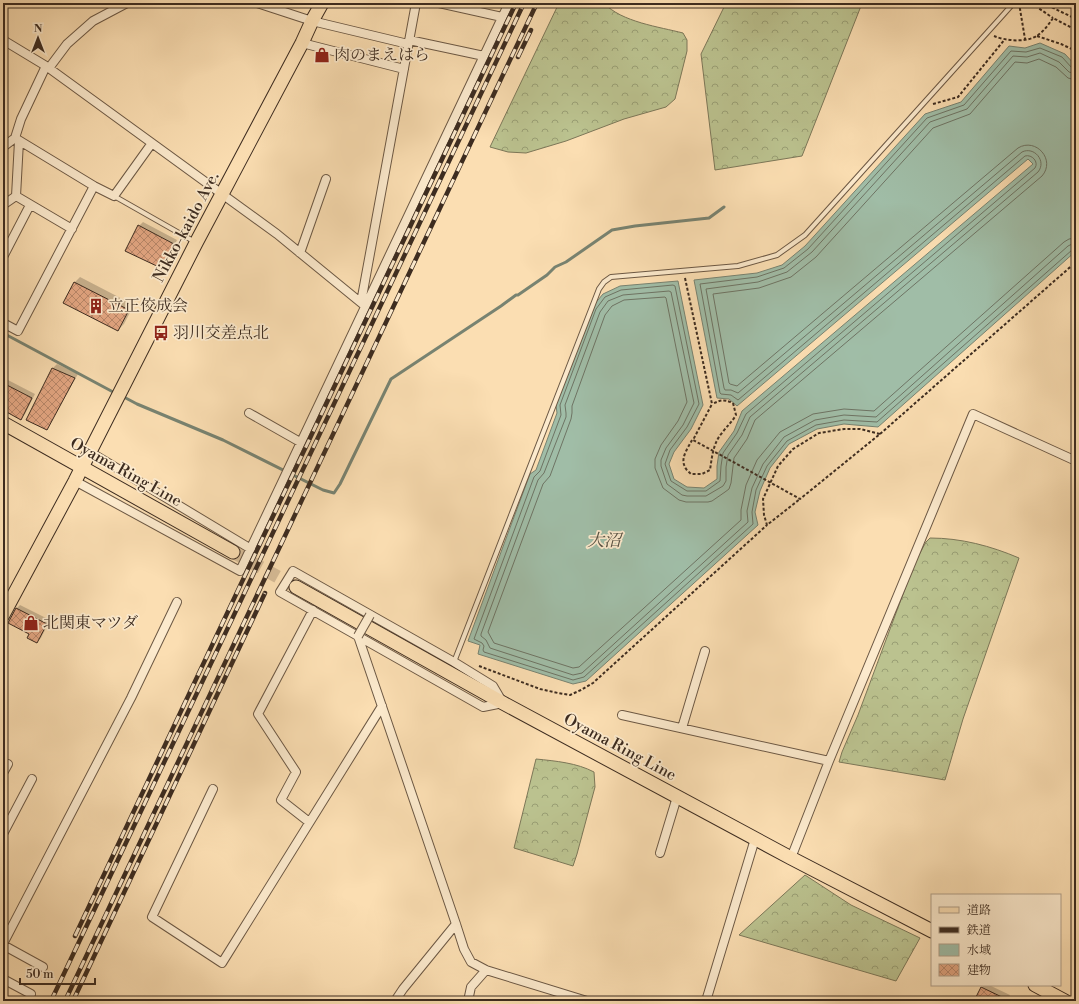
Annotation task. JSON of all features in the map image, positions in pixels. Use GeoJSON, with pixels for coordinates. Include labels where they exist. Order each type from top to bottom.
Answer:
{"type":"FeatureCollection","features":[{"type":"Feature","properties":{"kind":"main road","name":"Nikko-kaido Ave."},"geometry":{"type":"LineString","coordinates":[[3,615],[75,481],[196,243],[322,3]]}},
{"type":"Feature","properties":{"kind":"main road","name":"Oyama Ring Line"},"geometry":{"type":"LineString","coordinates":[[3,423],[233,552]]}},
{"type":"Feature","properties":{"kind":"main road","name":"Oyama Ring Line"},"geometry":{"type":"LineString","coordinates":[[296,587],[503,703],[791,858],[931,930]]}},
{"type":"Feature","properties":{"kind":"main road"},"geometry":{"type":"LineString","coordinates":[[1037,986],[1065,1001]]}},
{"type":"Feature","properties":{"kind":"street"},"geometry":{"type":"LineString","coordinates":[[16,196],[17,140],[21,119],[48,67],[67,44],[93,21],[127,3]]}},
{"type":"Feature","properties":{"kind":"street"},"geometry":{"type":"LineString","coordinates":[[257,3],[312,21],[408,42],[484,56]]}},
{"type":"Feature","properties":{"kind":"street"},"geometry":{"type":"LineString","coordinates":[[365,306],[362,296],[416,3]]}},
{"type":"Feature","properties":{"kind":"street"},"geometry":{"type":"LineString","coordinates":[[439,3],[502,17]]}},
{"type":"Feature","properties":{"kind":"street"},"geometry":{"type":"LineString","coordinates":[[75,481],[240,571],[509,3]]}},
{"type":"Feature","properties":{"kind":"street"},"geometry":{"type":"LineString","coordinates":[[3,40],[48,67],[222,194],[276,234],[365,306]]}},
{"type":"Feature","properties":{"kind":"street"},"geometry":{"type":"LineString","coordinates":[[302,43],[404,68]]}},
{"type":"Feature","properties":{"kind":"street"},"geometry":{"type":"LineString","coordinates":[[3,147],[17,140]]}},
{"type":"Feature","properties":{"kind":"street"},"geometry":{"type":"LineString","coordinates":[[17,140],[94,186],[114,196],[152,143]]}},
{"type":"Feature","properties":{"kind":"street"},"geometry":{"type":"LineString","coordinates":[[300,253],[326,179]]}},
{"type":"Feature","properties":{"kind":"street"},"geometry":{"type":"LineString","coordinates":[[3,323],[18,331],[94,186]]}},
{"type":"Feature","properties":{"kind":"street"},"geometry":{"type":"LineString","coordinates":[[16,196],[72,229]]}},
{"type":"Feature","properties":{"kind":"street"},"geometry":{"type":"LineString","coordinates":[[3,205],[16,196]]}},
{"type":"Feature","properties":{"kind":"street"},"geometry":{"type":"LineString","coordinates":[[3,257],[30,205]]}},
{"type":"Feature","properties":{"kind":"street"},"geometry":{"type":"LineString","coordinates":[[249,413],[300,442]]}},
{"type":"Feature","properties":{"kind":"street"},"geometry":{"type":"LineString","coordinates":[[791,858],[829,762],[973,414],[1076,461]]}},
{"type":"Feature","properties":{"kind":"street"},"geometry":{"type":"LineString","coordinates":[[90,452],[251,548]]}},
{"type":"Feature","properties":{"kind":"street"},"geometry":{"type":"LineString","coordinates":[[293,571],[454,662],[493,686],[503,703],[483,707],[280,592],[293,571]]}},
{"type":"Feature","properties":{"kind":"street"},"geometry":{"type":"LineString","coordinates":[[43,967],[3,944],[127,705],[177,602]]}},
{"type":"Feature","properties":{"kind":"street"},"geometry":{"type":"LineString","coordinates":[[309,822],[281,800],[296,772],[258,714],[313,610]]}},
{"type":"Feature","properties":{"kind":"street"},"geometry":{"type":"LineString","coordinates":[[370,615],[358,636],[464,949],[471,962],[486,970],[572,999],[587,1001]]}},
{"type":"Feature","properties":{"kind":"street"},"geometry":{"type":"LineString","coordinates":[[682,728],[705,651]]}},
{"type":"Feature","properties":{"kind":"street"},"geometry":{"type":"LineString","coordinates":[[213,789],[152,917],[222,963],[382,706]]}},
{"type":"Feature","properties":{"kind":"street"},"geometry":{"type":"LineString","coordinates":[[622,715],[829,762]]}},
{"type":"Feature","properties":{"kind":"street"},"geometry":{"type":"LineString","coordinates":[[3,774],[8,764]]}},
{"type":"Feature","properties":{"kind":"street"},"geometry":{"type":"LineString","coordinates":[[3,834],[32,779]]}},
{"type":"Feature","properties":{"kind":"street"},"geometry":{"type":"LineString","coordinates":[[660,853],[677,797]]}},
{"type":"Feature","properties":{"kind":"street"},"geometry":{"type":"LineString","coordinates":[[706,1001],[756,839]]}},
{"type":"Feature","properties":{"kind":"street"},"geometry":{"type":"LineString","coordinates":[[395,1001],[456,924]]}},
{"type":"Feature","properties":{"kind":"street"},"geometry":{"type":"LineString","coordinates":[[468,1001],[471,987],[486,970]]}},
{"type":"Feature","properties":{"kind":"street"},"geometry":{"type":"LineString","coordinates":[[3,979],[31,994]]}},
{"type":"Feature","properties":{"kind":"lane"},"geometry":{"type":"LineString","coordinates":[[454,662],[599,289],[604,282],[611,277],[738,266],[777,256],[805,235],[1011,6],[1010,3]]}},
{"type":"Feature","properties":{"kind":"lane"},"geometry":{"type":"LineString","coordinates":[[114,196],[196,243]]}},
{"type":"Feature","properties":{"kind":"path"},"geometry":{"type":"LineString","coordinates":[[1019,3],[1026,40]]}},
{"type":"Feature","properties":{"kind":"path"},"geometry":{"type":"LineString","coordinates":[[1031,3],[1053,18],[1076,30]]}},
{"type":"Feature","properties":{"kind":"path"},"geometry":{"type":"LineString","coordinates":[[1043,3],[1076,19]]}},
{"type":"Feature","properties":{"kind":"path"},"geometry":{"type":"LineString","coordinates":[[987,33],[1011,40],[1026,40],[1037,36],[1053,18]]}},
{"type":"Feature","properties":{"kind":"path"},"geometry":{"type":"LineString","coordinates":[[1037,36],[1076,51]]}},
{"type":"Feature","properties":{"kind":"path"},"geometry":{"type":"LineString","coordinates":[[920,108],[958,97],[1006,39]]}},
{"type":"Feature","properties":{"kind":"path"},"geometry":{"type":"LineString","coordinates":[[476,665],[540,689],[570,694],[582,690],[593,683],[767,526],[880,434],[1076,262]]}},
{"type":"Feature","properties":{"kind":"path"},"geometry":{"type":"LineString","coordinates":[[684,271],[712,404]]}},
{"type":"Feature","properties":{"kind":"path"},"geometry":{"type":"LineString","coordinates":[[720,400],[727,400],[733,404],[736,415],[733,421],[717,439],[713,451],[710,470],[702,474],[692,474],[685,468],[683,460],[686,450],[712,404],[720,400]]}},
{"type":"Feature","properties":{"kind":"path"},"geometry":{"type":"LineString","coordinates":[[767,526],[764,515],[763,499],[778,466],[793,449],[819,433],[844,429],[860,429],[880,434]]}},
{"type":"Feature","properties":{"kind":"path"},"geometry":{"type":"LineString","coordinates":[[693,440],[800,499]]}},
{"type":"Feature","properties":{"kind":"green space"},"geometry":{"type":"Polygon","coordinates":[[[559,3],[604,3],[620,15],[630,19],[683,33],[687,40],[687,51],[675,99],[666,107],[624,119],[566,141],[526,153],[508,152],[490,147],[559,3]]]}},
{"type":"Feature","properties":{"kind":"green space"},"geometry":{"type":"Polygon","coordinates":[[[726,3],[850,3],[861,6],[802,156],[715,170],[701,54],[726,3]]]}},
{"type":"Feature","properties":{"kind":"green space"},"geometry":{"type":"Polygon","coordinates":[[[930,538],[964,541],[998,550],[1019,558],[963,719],[945,780],[839,762],[915,562],[926,542],[930,538]]]}},
{"type":"Feature","properties":{"kind":"green space"},"geometry":{"type":"Polygon","coordinates":[[[536,759],[573,764],[594,772],[595,787],[573,866],[514,848],[536,759]]]}},
{"type":"Feature","properties":{"kind":"green space"},"geometry":{"type":"Polygon","coordinates":[[[805,875],[851,905],[920,938],[896,981],[739,935],[805,875]]]}},
{"type":"Feature","properties":{"kind":"water","name":"大沼"},"geometry":{"type":"Polygon","coordinates":[[[1040,43],[1065,54],[1076,66],[1076,251],[878,427],[844,424],[817,429],[789,444],[770,468],[760,491],[755,512],[758,525],[586,681],[573,684],[478,654],[480,645],[468,641],[530,474],[536,470],[557,413],[556,405],[592,307],[603,294],[620,286],[678,281],[703,405],[691,429],[674,452],[669,464],[674,479],[687,487],[704,488],[717,479],[719,452],[734,431],[742,411],[1033,164],[1028,159],[737,406],[729,399],[717,398],[694,280],[757,273],[782,265],[805,246],[925,114],[961,102],[1009,46],[1025,48],[1040,43]]]}},
{"type":"Feature","properties":{"kind":"building"},"geometry":{"type":"Polygon","coordinates":[[[138,225],[174,244],[161,268],[125,251],[138,225]]]}},
{"type":"Feature","properties":{"kind":"building","name":"立正佼成会"},"geometry":{"type":"Polygon","coordinates":[[[74,282],[129,310],[118,331],[63,303],[74,282]]]}},
{"type":"Feature","properties":{"kind":"building"},"geometry":{"type":"Polygon","coordinates":[[[52,368],[75,378],[47,430],[26,420],[52,368]]]}},
{"type":"Feature","properties":{"kind":"building"},"geometry":{"type":"Polygon","coordinates":[[[3,383],[32,398],[21,420],[3,410],[3,383]]]}},
{"type":"Feature","properties":{"kind":"building"},"geometry":{"type":"Polygon","coordinates":[[[16,608],[47,624],[37,643],[27,638],[29,634],[8,623],[16,608]]]}},
{"type":"Feature","properties":{"kind":"building"},"geometry":{"type":"Polygon","coordinates":[[[981,987],[1006,999],[1005,1001],[974,1001],[981,987]]]}},
{"type":"Feature","properties":{"kind":"waterway"},"geometry":{"type":"LineString","coordinates":[[122,396],[137,404],[223,440],[323,490],[334,493],[340,484],[391,379],[518,295],[547,275],[555,267],[566,262],[612,230],[709,218],[724,207]]}},
{"type":"Feature","properties":{"kind":"waterway"},"geometry":{"type":"LineString","coordinates":[[3,333],[115,393]]}},
{"type":"Feature","properties":{"kind":"tunnel"},"geometry":{"type":"LineString","coordinates":[[233,552],[296,587]]}},
{"type":"Feature","properties":{"kind":"railway"},"geometry":{"type":"LineString","coordinates":[[75,936],[516,3]]}},
{"type":"Feature","properties":{"kind":"railway"},"geometry":{"type":"LineString","coordinates":[[51,1001],[524,3]]}},
{"type":"Feature","properties":{"kind":"railway"},"geometry":{"type":"LineString","coordinates":[[65,1001],[537,3]]}},
{"type":"Feature","properties":{"kind":"railway"},"geometry":{"type":"LineString","coordinates":[[518,57],[531,30]]}},
{"type":"Feature","properties":{"kind":"railway"},"geometry":{"type":"LineString","coordinates":[[73,1001],[265,593]]}},
{"type":"Feature","properties":{"kind":"place","name":"肉のまえはら"},"geometry":{"type":"Point","coordinates":[322,55]}},
{"type":"Feature","properties":{"kind":"place","name":"立正佼成会"},"geometry":{"type":"Point","coordinates":[96,306]}},
{"type":"Feature","properties":{"kind":"place","name":"羽川交差点北"},"geometry":{"type":"Point","coordinates":[161,333]}},
{"type":"Feature","properties":{"kind":"place","name":"北関東マツダ"},"geometry":{"type":"Point","coordinates":[31,623]}}]}
